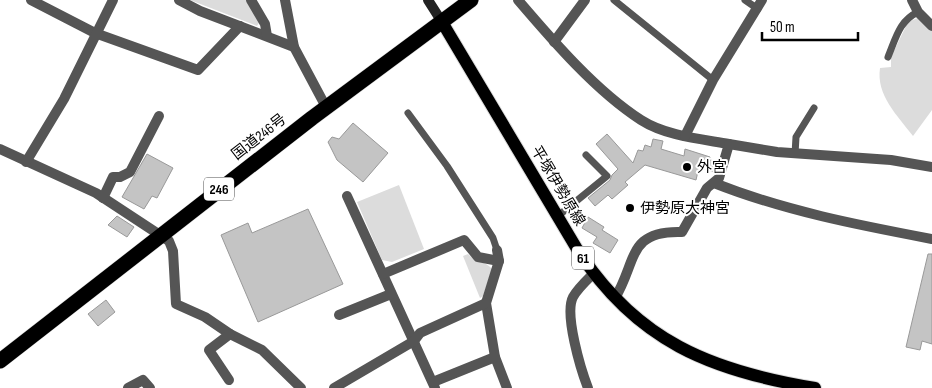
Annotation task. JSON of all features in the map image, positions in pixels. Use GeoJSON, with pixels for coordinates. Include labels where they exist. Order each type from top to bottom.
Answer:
{"type":"FeatureCollection","features":[{"type":"Feature","properties":{"kind":"highway","name":"国道246号"},"geometry":{"type":"LineString","coordinates":[[0,361],[160,234],[326,107],[471,0]]}},
{"type":"Feature","properties":{"kind":"main road","name":"平塚伊勢原線"},"geometry":{"type":"LineString","coordinates":[[442,22],[558,216],[594,273],[615,298],[646,325],[689,352],[729,370],[777,385],[815,388]]}},
{"type":"Feature","properties":{"kind":"street"},"geometry":{"type":"LineString","coordinates":[[31,0],[95,33],[198,70],[240,26]]}},
{"type":"Feature","properties":{"kind":"street"},"geometry":{"type":"LineString","coordinates":[[26,162],[64,99],[112,0]]}},
{"type":"Feature","properties":{"kind":"street"},"geometry":{"type":"LineString","coordinates":[[179,0],[294,47]]}},
{"type":"Feature","properties":{"kind":"street"},"geometry":{"type":"LineString","coordinates":[[251,0],[265,24],[267,36]]}},
{"type":"Feature","properties":{"kind":"street"},"geometry":{"type":"LineString","coordinates":[[285,0],[294,47],[326,107]]}},
{"type":"Feature","properties":{"kind":"street"},"geometry":{"type":"LineString","coordinates":[[428,0],[442,22]]}},
{"type":"Feature","properties":{"kind":"street"},"geometry":{"type":"LineString","coordinates":[[518,0],[554,42],[602,88],[642,121],[685,136],[729,144],[794,154],[891,160],[932,168]]}},
{"type":"Feature","properties":{"kind":"street"},"geometry":{"type":"LineString","coordinates":[[554,42],[585,0]]}},
{"type":"Feature","properties":{"kind":"street"},"geometry":{"type":"LineString","coordinates":[[912,0],[918,12],[932,26]]}},
{"type":"Feature","properties":{"kind":"street"},"geometry":{"type":"LineString","coordinates":[[685,136],[713,80],[760,4]]}},
{"type":"Feature","properties":{"kind":"street"},"geometry":{"type":"LineString","coordinates":[[103,198],[113,177],[120,177],[130,172],[159,116]]}},
{"type":"Feature","properties":{"kind":"street"},"geometry":{"type":"LineString","coordinates":[[615,298],[624,284],[639,245],[655,234],[682,232],[707,188],[719,178],[729,144]]}},
{"type":"Feature","properties":{"kind":"street"},"geometry":{"type":"LineString","coordinates":[[0,149],[103,198],[169,241],[173,251],[176,304],[204,316],[230,334],[262,350],[301,388]]}},
{"type":"Feature","properties":{"kind":"street"},"geometry":{"type":"LineString","coordinates":[[714,184],[784,207],[836,221],[932,239]]}},
{"type":"Feature","properties":{"kind":"street"},"geometry":{"type":"LineString","coordinates":[[347,196],[434,385],[496,357]]}},
{"type":"Feature","properties":{"kind":"street"},"geometry":{"type":"LineString","coordinates":[[383,274],[464,240],[478,256],[498,262]]}},
{"type":"Feature","properties":{"kind":"street"},"geometry":{"type":"LineString","coordinates":[[497,250],[498,262],[486,302],[496,357],[507,388]]}},
{"type":"Feature","properties":{"kind":"street"},"geometry":{"type":"LineString","coordinates":[[588,388],[577,351],[571,307],[573,297],[594,273]]}},
{"type":"Feature","properties":{"kind":"street"},"geometry":{"type":"LineString","coordinates":[[339,315],[392,294]]}},
{"type":"Feature","properties":{"kind":"street"},"geometry":{"type":"LineString","coordinates":[[334,388],[414,341],[420,333],[486,302]]}},
{"type":"Feature","properties":{"kind":"street"},"geometry":{"type":"LineString","coordinates":[[230,334],[209,350],[230,380]]}},
{"type":"Feature","properties":{"kind":"street"},"geometry":{"type":"LineString","coordinates":[[128,388],[143,380],[150,388]]}},
{"type":"Feature","properties":{"kind":"lane"},"geometry":{"type":"LineString","coordinates":[[614,0],[713,80]]}},
{"type":"Feature","properties":{"kind":"lane"},"geometry":{"type":"LineString","coordinates":[[745,0],[760,4]]}},
{"type":"Feature","properties":{"kind":"lane"},"geometry":{"type":"LineString","coordinates":[[888,56],[898,29],[910,16],[918,12]]}},
{"type":"Feature","properties":{"kind":"lane"},"geometry":{"type":"LineString","coordinates":[[794,154],[796,137],[814,108]]}},
{"type":"Feature","properties":{"kind":"lane"},"geometry":{"type":"LineString","coordinates":[[408,113],[448,166],[493,238],[497,250]]}},
{"type":"Feature","properties":{"kind":"lane"},"geometry":{"type":"LineString","coordinates":[[558,216],[606,176],[586,154]]}},
{"type":"Feature","properties":{"kind":"shaded area"},"geometry":{"type":"Polygon","coordinates":[[[190,0],[247,0],[260,21],[257,26],[190,0]]]}},
{"type":"Feature","properties":{"kind":"shaded area"},"geometry":{"type":"Polygon","coordinates":[[[920,17],[932,31],[932,110],[913,136],[884,96],[881,87],[880,68],[891,67],[891,57],[908,22],[920,17]]]}},
{"type":"Feature","properties":{"kind":"shaded area"},"geometry":{"type":"Polygon","coordinates":[[[399,185],[424,249],[392,262],[382,260],[357,202],[399,185]]]}},
{"type":"Feature","properties":{"kind":"shaded area"},"geometry":{"type":"Polygon","coordinates":[[[468,254],[492,269],[483,296],[480,298],[463,256],[468,254]]]}},
{"type":"Feature","properties":{"kind":"building"},"geometry":{"type":"Polygon","coordinates":[[[353,123],[388,153],[363,182],[337,160],[328,142],[332,137],[339,139],[353,123]]]}},
{"type":"Feature","properties":{"kind":"building"},"geometry":{"type":"Polygon","coordinates":[[[607,134],[633,163],[638,150],[643,151],[645,145],[651,147],[653,139],[663,141],[661,149],[684,156],[685,149],[710,157],[709,160],[717,161],[714,172],[699,167],[696,180],[645,165],[625,182],[628,185],[612,199],[608,195],[595,206],[588,198],[610,180],[618,169],[596,144],[607,134]]]}},
{"type":"Feature","properties":{"kind":"building"},"geometry":{"type":"Polygon","coordinates":[[[147,154],[173,168],[157,198],[152,196],[144,209],[122,197],[147,154]]]}},
{"type":"Feature","properties":{"kind":"building"},"geometry":{"type":"Polygon","coordinates":[[[308,209],[343,284],[258,322],[221,235],[248,223],[252,233],[308,209]]]}},
{"type":"Feature","properties":{"kind":"building"},"geometry":{"type":"Polygon","coordinates":[[[117,216],[134,227],[127,237],[108,225],[117,216]]]}},
{"type":"Feature","properties":{"kind":"building"},"geometry":{"type":"Polygon","coordinates":[[[588,217],[604,227],[602,230],[618,240],[610,253],[593,243],[597,237],[582,228],[588,217]]]}},
{"type":"Feature","properties":{"kind":"building"},"geometry":{"type":"Polygon","coordinates":[[[928,254],[932,254],[932,344],[922,341],[920,350],[906,347],[928,254]]]}},
{"type":"Feature","properties":{"kind":"building"},"geometry":{"type":"Polygon","coordinates":[[[106,300],[115,312],[98,326],[88,314],[106,300]]]}},
{"type":"Feature","properties":{"kind":"place","name":"外宮"},"geometry":{"type":"Point","coordinates":[687,167]}},
{"type":"Feature","properties":{"kind":"place","name":"伊勢原大神宮"},"geometry":{"type":"Point","coordinates":[630,208]}}]}
